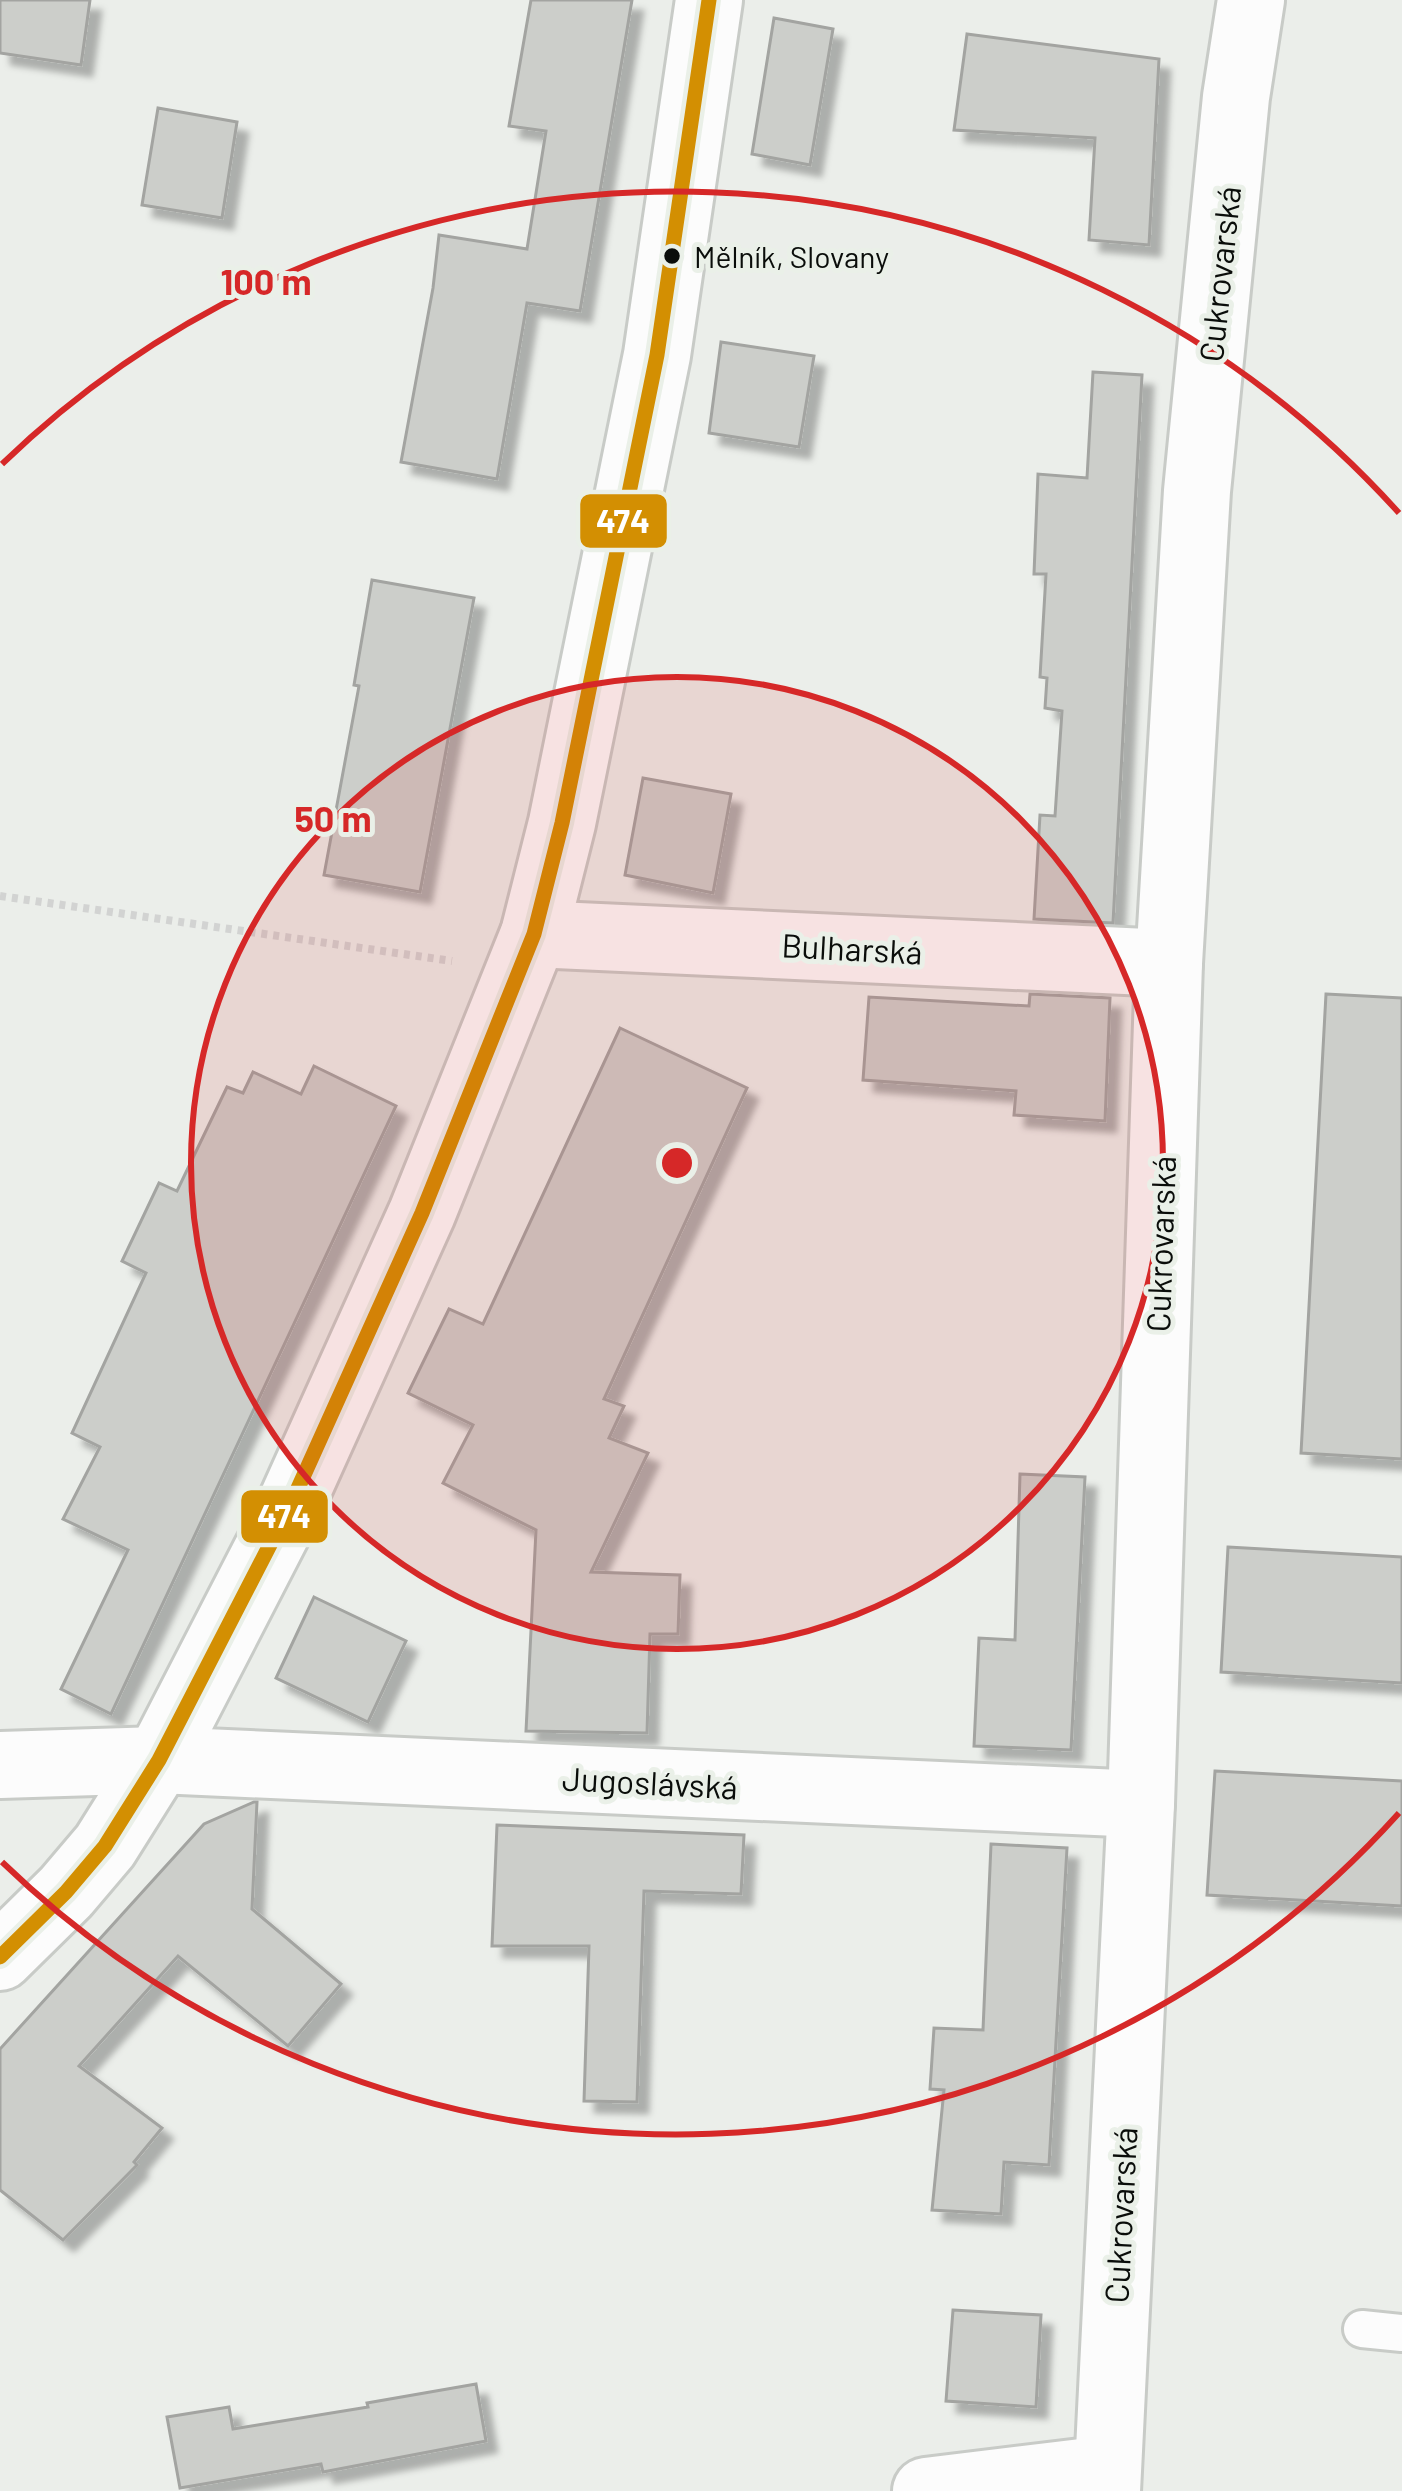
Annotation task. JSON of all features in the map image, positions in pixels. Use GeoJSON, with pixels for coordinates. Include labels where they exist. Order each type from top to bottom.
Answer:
{"type":"FeatureCollection","features":[{"type":"Feature","properties":{"kind":"street"},"geometry":{"type":"LineString","coordinates":[[0,1957],[105,1846],[159,1760],[290,1506],[422,1213],[526,952],[562,823],[658,355],[709,0]]}},
{"type":"Feature","properties":{"kind":"street","name":"Cukrovarská"},"geometry":{"type":"LineString","coordinates":[[1107,2480],[1141,1804],[1169,963],[1197,491],[1236,97],[1251,0]]}},
{"type":"Feature","properties":{"kind":"street","name":"Bulharská"},"geometry":{"type":"LineString","coordinates":[[526,952],[1169,963]]}},
{"type":"Feature","properties":{"kind":"street","name":"Jugoslávská"},"geometry":{"type":"LineString","coordinates":[[0,1765],[159,1760],[1141,1804]]}},
{"type":"Feature","properties":{"kind":"street"},"geometry":{"type":"LineString","coordinates":[[926,2491],[1107,2480]]}},
{"type":"Feature","properties":{"kind":"lane"},"geometry":{"type":"LineString","coordinates":[[1362,2329],[1402,2333]]}},
{"type":"Feature","properties":{"kind":"path"},"geometry":{"type":"LineString","coordinates":[[0,896],[526,952]]}},
{"type":"Feature","properties":{"kind":"building"},"geometry":{"type":"Polygon","coordinates":[[[0,0],[90,0],[81,65],[0,53],[0,0]]]}},
{"type":"Feature","properties":{"kind":"building"},"geometry":{"type":"Polygon","coordinates":[[[531,0],[632,0],[580,311],[527,303],[497,479],[401,462],[439,235],[527,249],[546,131],[509,126],[531,0]]]}},
{"type":"Feature","properties":{"kind":"building"},"geometry":{"type":"Polygon","coordinates":[[[774,18],[833,29],[810,165],[752,154],[774,18]]]}},
{"type":"Feature","properties":{"kind":"building"},"geometry":{"type":"Polygon","coordinates":[[[967,34],[1159,59],[1149,245],[1089,240],[1095,138],[954,130],[967,34]]]}},
{"type":"Feature","properties":{"kind":"building"},"geometry":{"type":"Polygon","coordinates":[[[158,108],[237,122],[222,218],[142,205],[158,108]]]}},
{"type":"Feature","properties":{"kind":"building"},"geometry":{"type":"Polygon","coordinates":[[[721,342],[814,356],[799,447],[709,433],[721,342]]]}},
{"type":"Feature","properties":{"kind":"building"},"geometry":{"type":"Polygon","coordinates":[[[1093,372],[1142,375],[1113,923],[1034,919],[1040,815],[1055,816],[1062,711],[1045,708],[1047,678],[1040,677],[1046,574],[1034,574],[1038,474],[1087,478],[1093,372]]]}},
{"type":"Feature","properties":{"kind":"building"},"geometry":{"type":"Polygon","coordinates":[[[372,580],[474,598],[420,892],[324,875],[359,686],[354,685],[372,580]]]}},
{"type":"Feature","properties":{"kind":"building"},"geometry":{"type":"Polygon","coordinates":[[[643,778],[731,794],[713,893],[625,875],[643,778]]]}},
{"type":"Feature","properties":{"kind":"building"},"geometry":{"type":"Polygon","coordinates":[[[1030,994],[1110,998],[1105,1121],[1014,1115],[1016,1091],[863,1080],[869,997],[1029,1006],[1030,994]]]}},
{"type":"Feature","properties":{"kind":"building"},"geometry":{"type":"Polygon","coordinates":[[[1326,994],[1402,998],[1402,1459],[1301,1453],[1326,994]]]}},
{"type":"Feature","properties":{"kind":"building"},"geometry":{"type":"Polygon","coordinates":[[[620,1028],[747,1088],[604,1399],[624,1406],[609,1438],[648,1453],[591,1572],[680,1575],[678,1634],[650,1634],[647,1733],[526,1731],[536,1530],[443,1483],[473,1425],[408,1393],[449,1309],[483,1324],[620,1028]]]}},
{"type":"Feature","properties":{"kind":"building"},"geometry":{"type":"Polygon","coordinates":[[[314,1066],[396,1106],[111,1714],[61,1689],[128,1550],[63,1519],[100,1447],[72,1433],[146,1273],[122,1261],[159,1183],[177,1191],[227,1087],[243,1093],[253,1072],[301,1094],[314,1066]]]}},
{"type":"Feature","properties":{"kind":"building"},"geometry":{"type":"Polygon","coordinates":[[[1020,1474],[1085,1477],[1071,1750],[974,1746],[979,1638],[1015,1640],[1020,1474]]]}},
{"type":"Feature","properties":{"kind":"building"},"geometry":{"type":"Polygon","coordinates":[[[1228,1547],[1402,1557],[1402,1683],[1221,1672],[1228,1547]]]}},
{"type":"Feature","properties":{"kind":"building"},"geometry":{"type":"Polygon","coordinates":[[[314,1597],[406,1641],[368,1722],[276,1678],[314,1597]]]}},
{"type":"Feature","properties":{"kind":"building"},"geometry":{"type":"Polygon","coordinates":[[[1215,1771],[1402,1781],[1402,1906],[1207,1895],[1215,1771]]]}},
{"type":"Feature","properties":{"kind":"building"},"geometry":{"type":"Polygon","coordinates":[[[254,1802],[252,1909],[341,1984],[288,2046],[178,1956],[79,2066],[162,2128],[134,2162],[137,2165],[63,2240],[0,2190],[0,2049],[204,1824],[254,1802]]]}},
{"type":"Feature","properties":{"kind":"building"},"geometry":{"type":"Polygon","coordinates":[[[497,1825],[744,1835],[741,1894],[644,1891],[637,2102],[584,2101],[589,1946],[492,1946],[497,1825]]]}},
{"type":"Feature","properties":{"kind":"building"},"geometry":{"type":"Polygon","coordinates":[[[991,1844],[1067,1848],[1049,2165],[1004,2162],[1001,2214],[932,2210],[944,2090],[930,2089],[934,2028],[983,2030],[991,1844]]]}},
{"type":"Feature","properties":{"kind":"building"},"geometry":{"type":"Polygon","coordinates":[[[953,2310],[1041,2315],[1036,2407],[946,2401],[953,2310]]]}},
{"type":"Feature","properties":{"kind":"building"},"geometry":{"type":"Polygon","coordinates":[[[476,2384],[486,2441],[323,2472],[321,2464],[180,2488],[167,2417],[229,2407],[233,2429],[476,2384]]]}},
{"type":"Feature","properties":{"kind":"transit line","name":"474"},"geometry":{"type":"LineString","coordinates":[[0,1957],[105,1846],[159,1760],[290,1506],[422,1213],[534,934],[562,823],[657,355],[709,0]]}},
{"type":"Feature","properties":{"kind":"place","name":"Mělník, Slovany"},"geometry":{"type":"Point","coordinates":[672,256]}}]}
